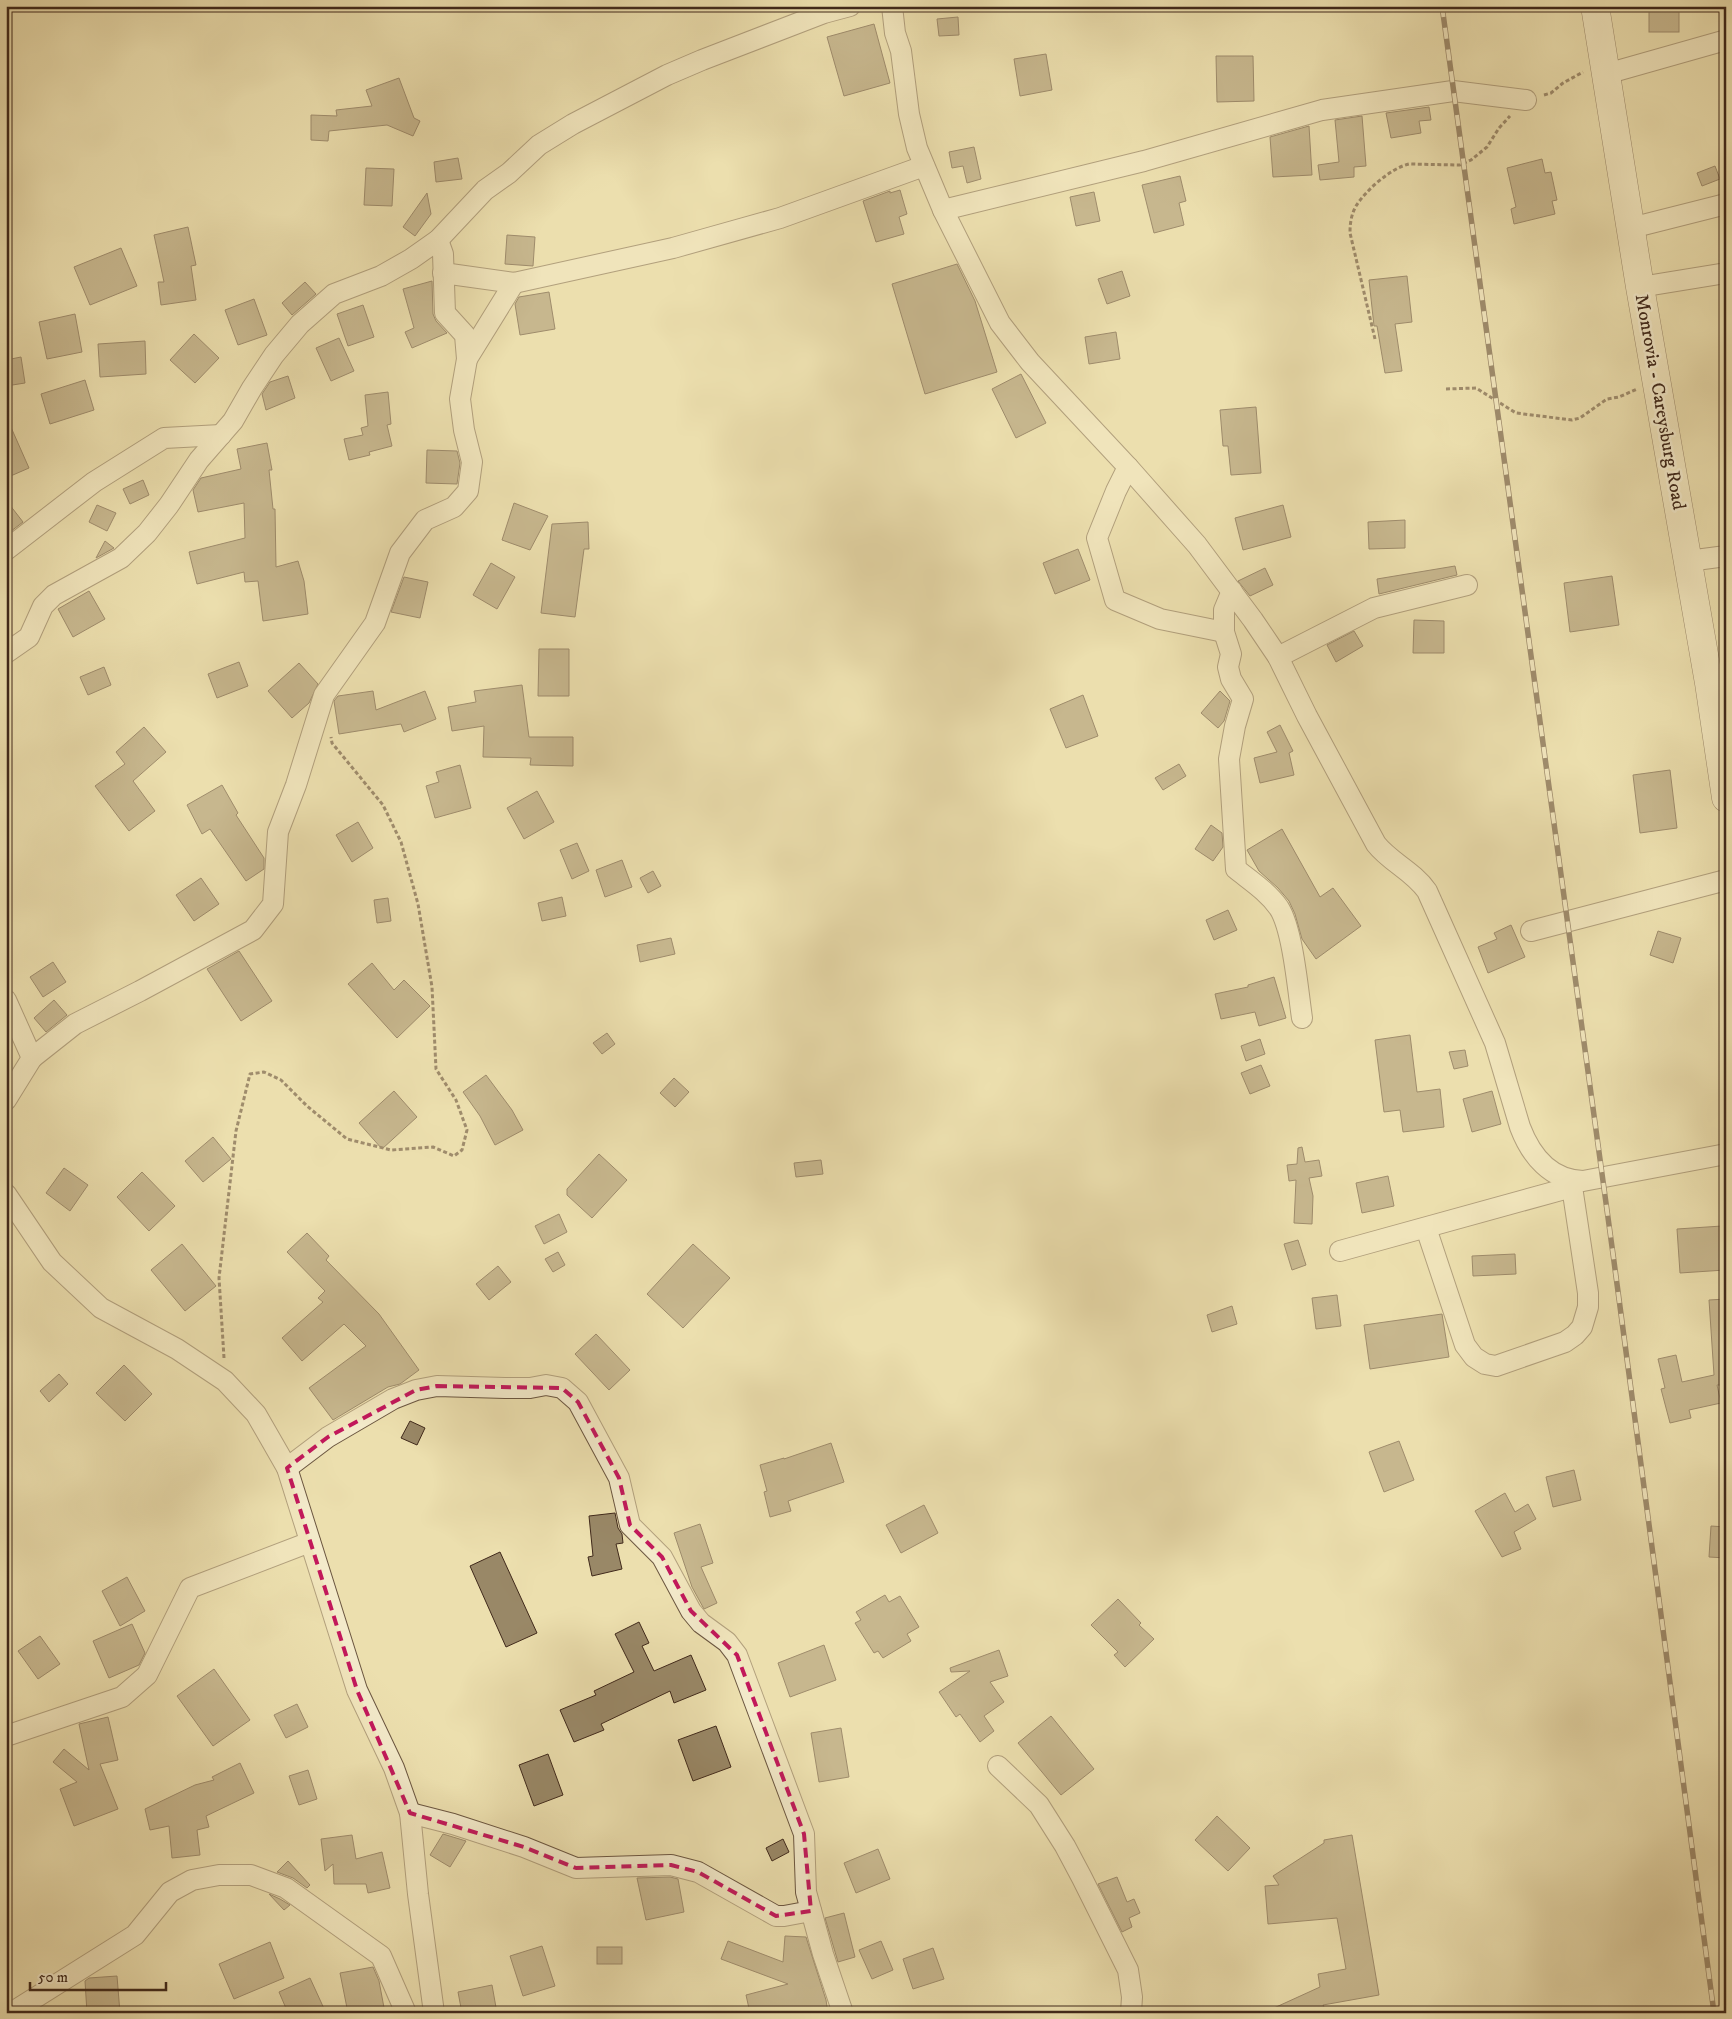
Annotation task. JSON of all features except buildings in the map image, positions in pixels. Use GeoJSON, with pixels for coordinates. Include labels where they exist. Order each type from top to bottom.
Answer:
{"type":"FeatureCollection","features":[{"type":"Feature","properties":{"kind":"main road","name":"Monrovia - Careysburg Road"},"geometry":{"type":"LineString","coordinates":[[1595,6],[1640,287],[1709,683],[1726,798]]}},
{"type":"Feature","properties":{"kind":"street"},"geometry":{"type":"LineString","coordinates":[[6,653],[29,637],[43,606],[54,595],[121,558],[147,533],[169,505],[199,460],[233,421],[274,355],[307,318],[334,294],[380,276],[411,259],[438,240],[485,190],[509,173],[540,145],[573,124],[693,64],[824,13],[850,6]]}},
{"type":"Feature","properties":{"kind":"street"},"geometry":{"type":"LineString","coordinates":[[892,6],[895,33],[902,51],[910,114],[917,148],[943,210],[1000,323],[1030,362],[1128,467],[1197,545],[1232,591],[1278,657],[1307,716],[1376,844],[1383,853],[1420,882],[1427,891],[1495,1043],[1525,1140],[1545,1167],[1571,1184],[1588,1292],[1586,1316],[1575,1335],[1565,1342],[1508,1364],[1496,1366],[1484,1364],[1474,1357],[1465,1345],[1426,1228]]}},
{"type":"Feature","properties":{"kind":"street"},"geometry":{"type":"LineString","coordinates":[[1605,67],[1726,40]]}},
{"type":"Feature","properties":{"kind":"street"},"geometry":{"type":"LineString","coordinates":[[943,210],[1144,160],[1322,110],[1453,90],[1526,100]]}},
{"type":"Feature","properties":{"kind":"street"},"geometry":{"type":"LineString","coordinates":[[443,273],[514,283],[674,248],[780,218],[924,166]]}},
{"type":"Feature","properties":{"kind":"street"},"geometry":{"type":"LineString","coordinates":[[1631,228],[1726,204]]}},
{"type":"Feature","properties":{"kind":"street"},"geometry":{"type":"LineString","coordinates":[[6,1100],[32,1058],[75,1024],[253,930],[274,904],[278,832],[296,785],[324,695],[375,623],[400,553],[425,520],[454,507],[468,491],[472,462],[464,430],[460,399],[467,359],[465,335],[445,313],[443,254],[438,240]]}},
{"type":"Feature","properties":{"kind":"street"},"geometry":{"type":"LineString","coordinates":[[1640,287],[1726,273]]}},
{"type":"Feature","properties":{"kind":"street"},"geometry":{"type":"LineString","coordinates":[[467,359],[514,283]]}},
{"type":"Feature","properties":{"kind":"street"},"geometry":{"type":"LineString","coordinates":[[6,550],[94,482],[164,438],[221,435]]}},
{"type":"Feature","properties":{"kind":"street"},"geometry":{"type":"LineString","coordinates":[[1128,467],[1097,538],[1115,600],[1160,618],[1224,632]]}},
{"type":"Feature","properties":{"kind":"street"},"geometry":{"type":"LineString","coordinates":[[1688,561],[1726,556]]}},
{"type":"Feature","properties":{"kind":"street"},"geometry":{"type":"LineString","coordinates":[[1278,657],[1374,608],[1467,584]]}},
{"type":"Feature","properties":{"kind":"street"},"geometry":{"type":"LineString","coordinates":[[1232,591],[1224,610],[1224,632],[1231,654],[1228,666],[1230,678],[1243,699],[1228,759],[1236,869],[1268,894],[1280,910],[1290,942],[1302,1018]]}},
{"type":"Feature","properties":{"kind":"street"},"geometry":{"type":"LineString","coordinates":[[1531,931],[1726,880]]}},
{"type":"Feature","properties":{"kind":"street"},"geometry":{"type":"LineString","coordinates":[[6,1000],[32,1058]]}},
{"type":"Feature","properties":{"kind":"street"},"geometry":{"type":"LineString","coordinates":[[1340,1252],[1571,1184],[1726,1154]]}},
{"type":"Feature","properties":{"kind":"street"},"geometry":{"type":"LineString","coordinates":[[6,1194],[52,1262],[100,1308],[177,1349],[225,1381],[256,1414],[287,1468],[357,1690],[394,1768],[410,1813],[418,1894],[434,2013]]}},
{"type":"Feature","properties":{"kind":"street"},"geometry":{"type":"LineString","coordinates":[[287,1468],[328,1437],[393,1400],[416,1390],[437,1386],[530,1388],[546,1385],[562,1388],[578,1402],[619,1478],[630,1525],[662,1557],[691,1612],[701,1623],[727,1642],[737,1655],[804,1834],[806,1892],[823,1954],[843,2013]]}},
{"type":"Feature","properties":{"kind":"street"},"geometry":{"type":"LineString","coordinates":[[6,1736],[122,1697],[147,1675],[190,1588],[310,1542]]}},
{"type":"Feature","properties":{"kind":"street"},"geometry":{"type":"LineString","coordinates":[[998,1766],[1038,1805],[1065,1846],[1128,1970],[1132,1996],[1131,2013]]}},
{"type":"Feature","properties":{"kind":"street"},"geometry":{"type":"LineString","coordinates":[[410,1813],[453,1824],[524,1847],[576,1868],[672,1865],[698,1872],[776,1916],[811,1911]]}},
{"type":"Feature","properties":{"kind":"street"},"geometry":{"type":"LineString","coordinates":[[11,2013],[135,1935],[170,1892],[192,1880],[219,1875],[251,1874],[286,1888],[381,1956],[406,2013]]}},
{"type":"Feature","properties":{"kind":"path"},"geometry":{"type":"LineString","coordinates":[[1375,340],[1350,233],[1351,219],[1356,206],[1387,174],[1402,166],[1409,164],[1460,166],[1471,160],[1487,147],[1499,128],[1526,100],[1551,93],[1563,83],[1605,67]]}},
{"type":"Feature","properties":{"kind":"path"},"geometry":{"type":"LineString","coordinates":[[1446,389],[1476,388],[1516,413],[1572,420],[1580,418],[1607,399],[1657,384]]}},
{"type":"Feature","properties":{"kind":"path"},"geometry":{"type":"LineString","coordinates":[[225,1381],[219,1278],[236,1131],[250,1074],[264,1072],[281,1080],[307,1106],[348,1138],[382,1148],[391,1150],[433,1148],[454,1156],[462,1150],[467,1130],[456,1100],[436,1069],[432,987],[418,904],[402,842],[383,805],[332,743],[330,733]]}},
{"type":"Feature","properties":{"kind":"highlighted area"},"geometry":{"type":"Polygon","coordinates":[[[437,1386],[562,1388],[578,1402],[619,1478],[630,1525],[662,1557],[691,1611],[737,1655],[804,1834],[811,1911],[776,1916],[698,1872],[671,1865],[576,1868],[524,1847],[410,1813],[357,1690],[287,1468],[328,1437],[416,1390],[437,1386]]]}},
{"type":"Feature","properties":{"kind":"railway"},"geometry":{"type":"LineString","coordinates":[[1442,6],[1613,1254],[1714,2013]]}}]}
